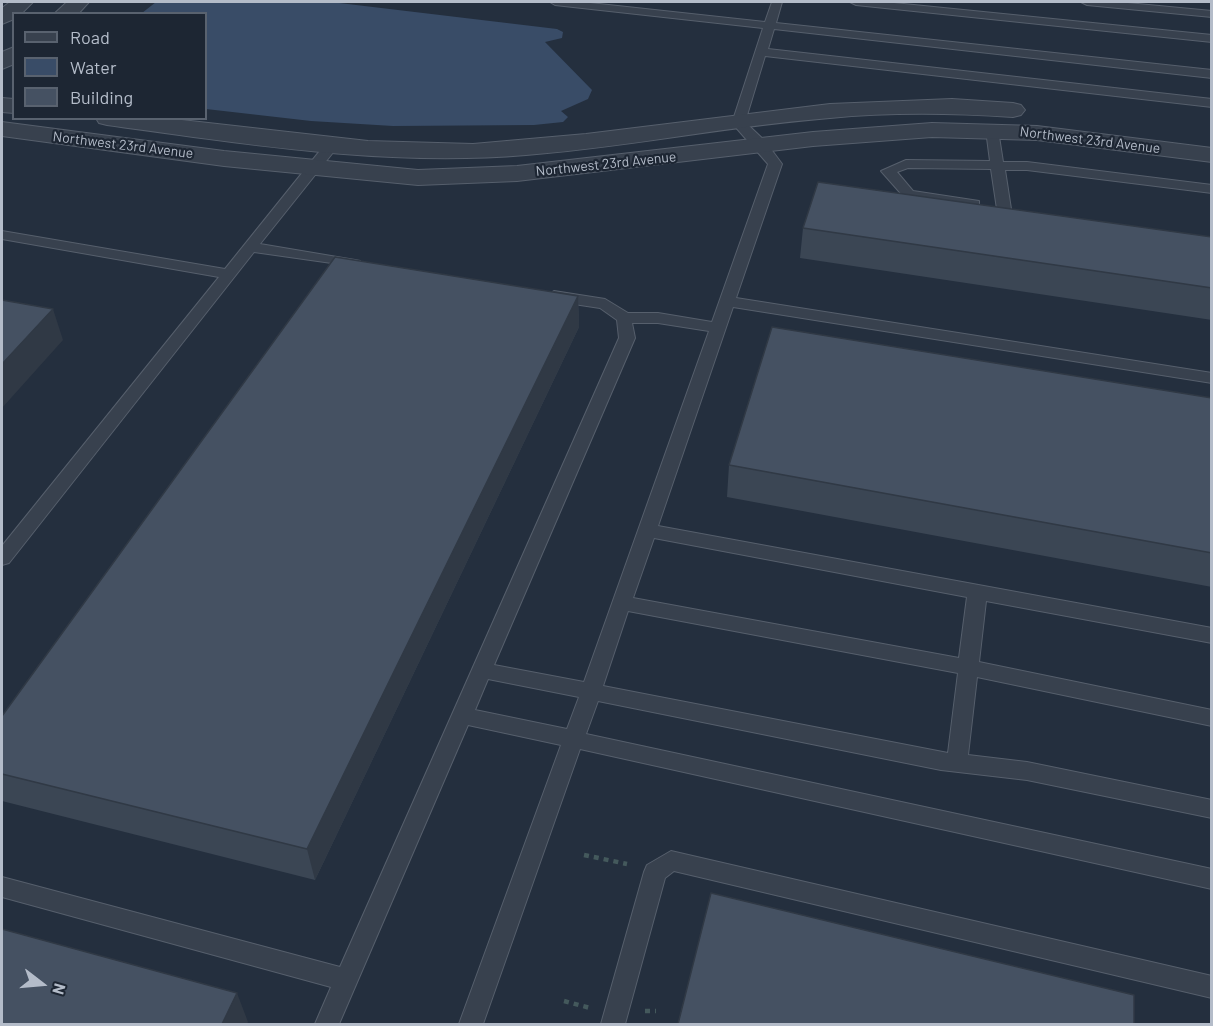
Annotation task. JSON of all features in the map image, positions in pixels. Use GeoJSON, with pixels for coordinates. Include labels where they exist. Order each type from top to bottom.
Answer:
{"type":"FeatureCollection","features":[{"type":"Feature","properties":{"kind":"street"},"geometry":{"type":"LineString","coordinates":[[2,18],[23,2]]}},
{"type":"Feature","properties":{"kind":"street"},"geometry":{"type":"LineString","coordinates":[[66,12],[79,2]]}},
{"type":"Feature","properties":{"kind":"street","name":"Northwest 23rd Avenue"},"geometry":{"type":"LineString","coordinates":[[124,120],[332,145],[455,152],[525,148],[842,110],[949,106],[1041,113],[1212,135]]}},
{"type":"Feature","properties":{"kind":"street","name":"Northwest 23rd Avenue"},"geometry":{"type":"LineString","coordinates":[[2,129],[312,169],[454,178],[659,158],[760,144],[923,131],[992,130],[1063,135],[1212,155]]}},
{"type":"Feature","properties":{"kind":"lane"},"geometry":{"type":"LineString","coordinates":[[555,2],[1212,74]]}},
{"type":"Feature","properties":{"kind":"lane"},"geometry":{"type":"LineString","coordinates":[[471,1024],[591,691],[775,164],[760,144],[738,123],[768,24],[777,2]]}},
{"type":"Feature","properties":{"kind":"lane"},"geometry":{"type":"LineString","coordinates":[[856,2],[1212,39]]}},
{"type":"Feature","properties":{"kind":"lane"},"geometry":{"type":"LineString","coordinates":[[1087,2],[1212,14]]}},
{"type":"Feature","properties":{"kind":"lane"},"geometry":{"type":"LineString","coordinates":[[759,52],[1212,103]]}},
{"type":"Feature","properties":{"kind":"lane"},"geometry":{"type":"LineString","coordinates":[[992,130],[1004,209]]}},
{"type":"Feature","properties":{"kind":"lane"},"geometry":{"type":"LineString","coordinates":[[2,558],[332,145]]}},
{"type":"Feature","properties":{"kind":"lane"},"geometry":{"type":"LineString","coordinates":[[1021,211],[909,194],[888,171],[906,164],[998,164],[1212,189]]}},
{"type":"Feature","properties":{"kind":"lane"},"geometry":{"type":"LineString","coordinates":[[2,235],[227,274]]}},
{"type":"Feature","properties":{"kind":"lane"},"geometry":{"type":"LineString","coordinates":[[250,246],[369,266]]}},
{"type":"Feature","properties":{"kind":"lane"},"geometry":{"type":"LineString","coordinates":[[534,293],[605,304],[624,318],[658,318],[717,328]]}},
{"type":"Feature","properties":{"kind":"lane"},"geometry":{"type":"LineString","coordinates":[[727,302],[1212,378]]}},
{"type":"Feature","properties":{"kind":"lane"},"geometry":{"type":"LineString","coordinates":[[327,1024],[627,338],[624,318]]}},
{"type":"Feature","properties":{"kind":"lane"},"geometry":{"type":"LineString","coordinates":[[647,530],[1212,636]]}},
{"type":"Feature","properties":{"kind":"lane"},"geometry":{"type":"LineString","coordinates":[[957,763],[977,592]]}},
{"type":"Feature","properties":{"kind":"lane"},"geometry":{"type":"LineString","coordinates":[[622,603],[968,667],[1212,718]]}},
{"type":"Feature","properties":{"kind":"lane"},"geometry":{"type":"LineString","coordinates":[[482,670],[957,763],[1027,771],[1212,809]]}},
{"type":"Feature","properties":{"kind":"lane"},"geometry":{"type":"LineString","coordinates":[[462,715],[1212,879]]}},
{"type":"Feature","properties":{"kind":"lane"},"geometry":{"type":"LineString","coordinates":[[613,1024],[655,872],[671,861],[1212,987]]}},
{"type":"Feature","properties":{"kind":"lane"},"geometry":{"type":"LineString","coordinates":[[2,887],[347,980]]}},
{"type":"Feature","properties":{"kind":"path"},"geometry":{"type":"LineString","coordinates":[[584,855],[627,864]]}},
{"type":"Feature","properties":{"kind":"water"},"geometry":{"type":"Polygon","coordinates":[[[156,2],[331,2],[557,29],[563,32],[562,38],[545,42],[592,90],[588,99],[561,111],[568,117],[563,122],[534,125],[393,126],[311,121],[207,109],[207,12],[143,12],[156,2]]]}},
{"type":"Feature","properties":{"kind":"building"},"geometry":{"type":"Polygon","coordinates":[[[818,182],[1212,237],[1212,288],[803,228],[818,182]]]}},
{"type":"Feature","properties":{"kind":"building"},"geometry":{"type":"Polygon","coordinates":[[[335,257],[578,296],[307,849],[2,774],[2,716],[335,257]]]}},
{"type":"Feature","properties":{"kind":"building"},"geometry":{"type":"Polygon","coordinates":[[[2,300],[53,309],[2,364],[2,300]]]}},
{"type":"Feature","properties":{"kind":"building"},"geometry":{"type":"Polygon","coordinates":[[[772,327],[1212,398],[1212,553],[729,465],[772,327]]]}},
{"type":"Feature","properties":{"kind":"building"},"geometry":{"type":"Polygon","coordinates":[[[711,893],[1134,995],[1134,1024],[678,1024],[711,893]]]}},
{"type":"Feature","properties":{"kind":"building"},"geometry":{"type":"Polygon","coordinates":[[[2,929],[237,993],[222,1024],[2,1024],[2,929]]]}}]}
